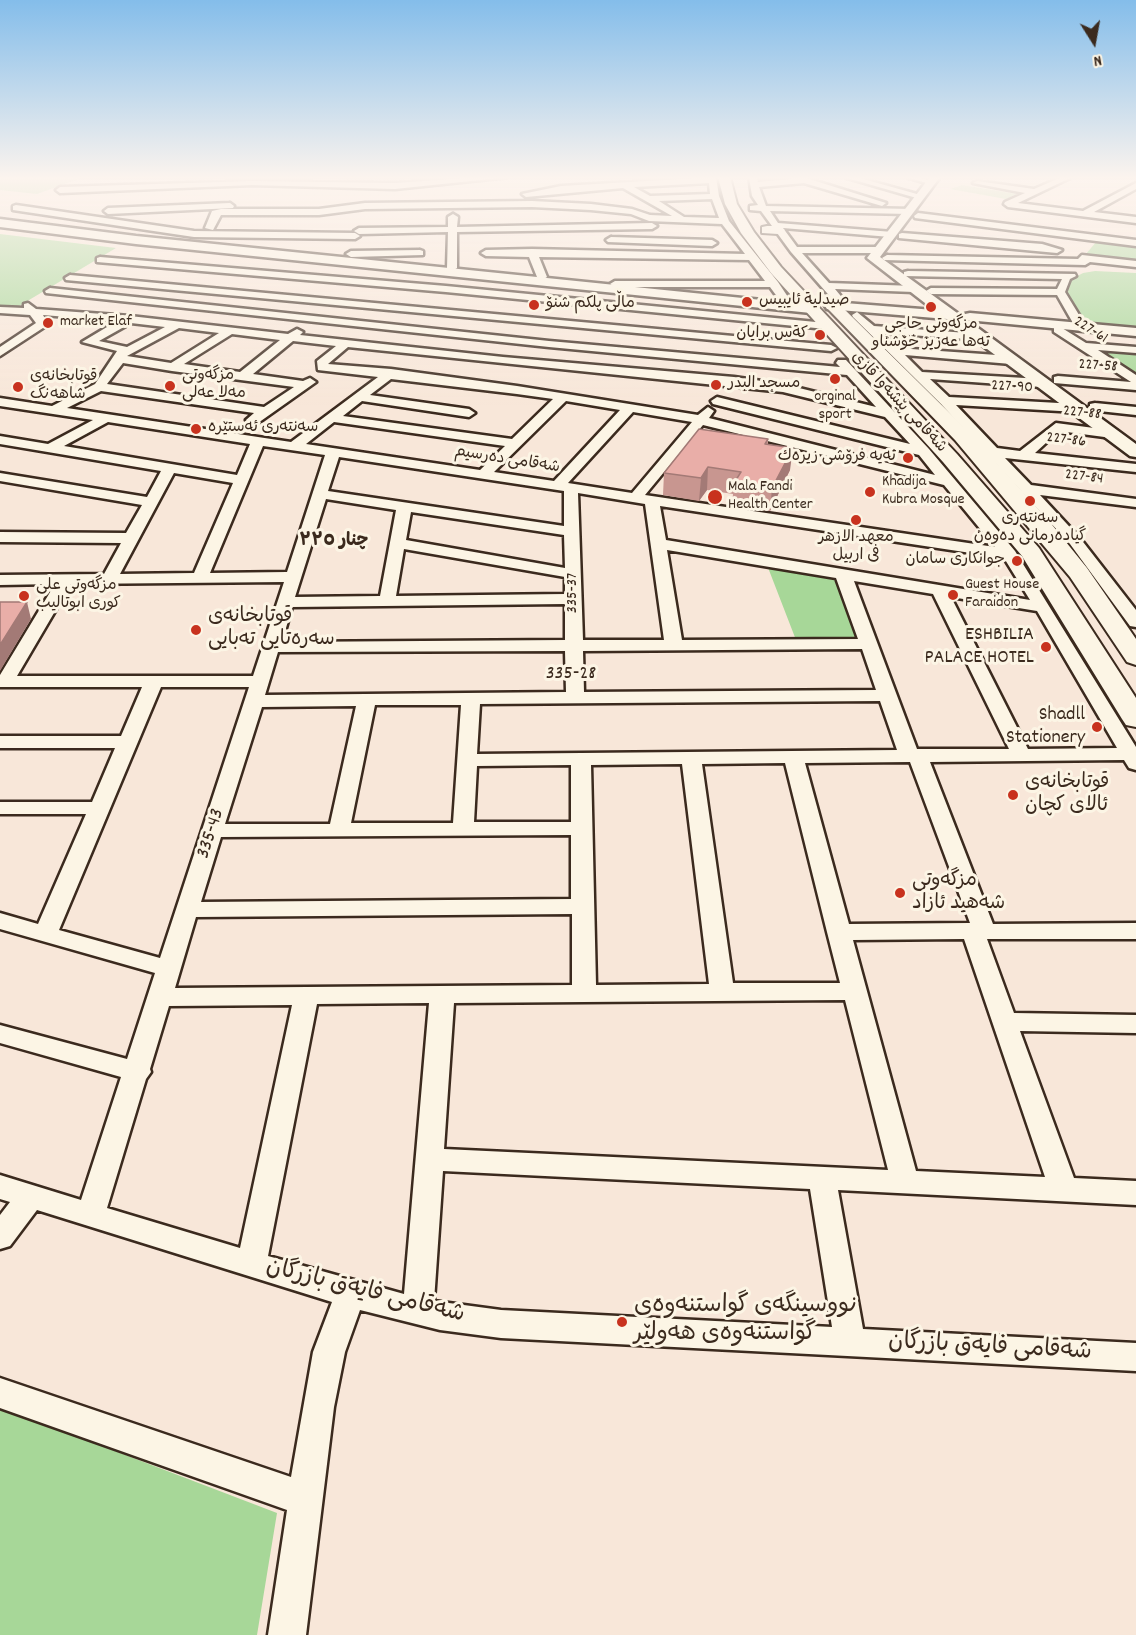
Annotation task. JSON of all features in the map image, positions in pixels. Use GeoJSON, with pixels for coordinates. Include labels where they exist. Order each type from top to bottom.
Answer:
{"type":"FeatureCollection","features":[{"type":"Feature","properties":{"kind":"highway","name":"شەقامی پێشەوا قازی"},"geometry":{"type":"LineString","coordinates":[[769,253],[803,310],[950,458],[972,485],[1136,719]]}},
{"type":"Feature","properties":{"kind":"highway","name":"شەقامی پێشەوا قازی"},"geometry":{"type":"LineString","coordinates":[[782,253],[852,316],[986,454],[1004,484],[1052,526],[1079,573],[1136,657]]}},
{"type":"Feature","properties":{"kind":"highway"},"geometry":{"type":"LineString","coordinates":[[950,458],[972,462],[986,454]]}},
{"type":"Feature","properties":{"kind":"highway"},"geometry":{"type":"LineString","coordinates":[[972,485],[972,481],[982,478],[1004,484]]}},
{"type":"Feature","properties":{"kind":"main road"},"geometry":{"type":"LineString","coordinates":[[294,253],[350,258]]}},
{"type":"Feature","properties":{"kind":"main road"},"geometry":{"type":"LineString","coordinates":[[307,253],[803,310]]}},
{"type":"Feature","properties":{"kind":"main road"},"geometry":{"type":"LineString","coordinates":[[879,255],[907,280],[965,321],[1058,380],[1095,407],[1136,452]]}},
{"type":"Feature","properties":{"kind":"main road"},"geometry":{"type":"LineString","coordinates":[[398,264],[419,259],[455,270],[615,284],[803,310]]}},
{"type":"Feature","properties":{"kind":"main road"},"geometry":{"type":"LineString","coordinates":[[907,280],[931,291],[1011,360],[1077,408],[1120,432]]}},
{"type":"Feature","properties":{"kind":"main road"},"geometry":{"type":"LineString","coordinates":[[852,316],[869,313],[1136,337]]}},
{"type":"Feature","properties":{"kind":"main road"},"geometry":{"type":"LineString","coordinates":[[965,321],[1136,332]]}},
{"type":"Feature","properties":{"kind":"street"},"geometry":{"type":"LineString","coordinates":[[0,352],[39,327],[42,322],[28,309],[29,305],[113,253]]}},
{"type":"Feature","properties":{"kind":"street"},"geometry":{"type":"LineString","coordinates":[[322,279],[350,258],[352,253]]}},
{"type":"Feature","properties":{"kind":"street"},"geometry":{"type":"LineString","coordinates":[[350,258],[419,259],[420,253]]}},
{"type":"Feature","properties":{"kind":"street"},"geometry":{"type":"LineString","coordinates":[[398,328],[444,289],[455,270],[454,253]]}},
{"type":"Feature","properties":{"kind":"street"},"geometry":{"type":"LineString","coordinates":[[486,253],[487,271]]}},
{"type":"Feature","properties":{"kind":"street"},"geometry":{"type":"LineString","coordinates":[[533,253],[542,277]]}},
{"type":"Feature","properties":{"kind":"street"},"geometry":{"type":"LineString","coordinates":[[542,253],[591,260],[628,256],[753,257]]}},
{"type":"Feature","properties":{"kind":"street"},"geometry":{"type":"LineString","coordinates":[[753,253],[762,271],[803,310],[849,372],[891,415],[948,482],[1020,554],[1043,607],[1133,759]]}},
{"type":"Feature","properties":{"kind":"street"},"geometry":{"type":"LineString","coordinates":[[1064,253],[1081,259]]}},
{"type":"Feature","properties":{"kind":"street"},"geometry":{"type":"LineString","coordinates":[[1081,328],[1060,292],[1062,284],[1071,276],[1085,270],[1081,259],[1082,253]]}},
{"type":"Feature","properties":{"kind":"street"},"geometry":{"type":"LineString","coordinates":[[798,254],[1081,259],[1136,264]]}},
{"type":"Feature","properties":{"kind":"street"},"geometry":{"type":"LineString","coordinates":[[798,254],[852,316],[895,351],[945,401],[986,454],[1028,489],[1052,526],[1092,561],[1136,621]]}},
{"type":"Feature","properties":{"kind":"street"},"geometry":{"type":"LineString","coordinates":[[93,265],[444,289],[738,320],[803,310]]}},
{"type":"Feature","properties":{"kind":"street"},"geometry":{"type":"LineString","coordinates":[[751,270],[762,271]]}},
{"type":"Feature","properties":{"kind":"street"},"geometry":{"type":"LineString","coordinates":[[813,271],[824,272]]}},
{"type":"Feature","properties":{"kind":"street"},"geometry":{"type":"LineString","coordinates":[[870,273],[907,280]]}},
{"type":"Feature","properties":{"kind":"street"},"geometry":{"type":"LineString","coordinates":[[827,286],[907,280],[1071,276]]}},
{"type":"Feature","properties":{"kind":"street"},"geometry":{"type":"LineString","coordinates":[[70,278],[831,348]]}},
{"type":"Feature","properties":{"kind":"street"},"geometry":{"type":"LineString","coordinates":[[615,284],[774,284]]}},
{"type":"Feature","properties":{"kind":"street"},"geometry":{"type":"LineString","coordinates":[[462,383],[498,361],[590,285]]}},
{"type":"Feature","properties":{"kind":"street"},"geometry":{"type":"LineString","coordinates":[[50,291],[523,341],[849,372]]}},
{"type":"Feature","properties":{"kind":"street"},"geometry":{"type":"LineString","coordinates":[[931,291],[1060,292]]}},
{"type":"Feature","properties":{"kind":"street"},"geometry":{"type":"LineString","coordinates":[[0,310],[80,314],[498,361],[872,395]]}},
{"type":"Feature","properties":{"kind":"street"},"geometry":{"type":"LineString","coordinates":[[852,316],[965,321]]}},
{"type":"Feature","properties":{"kind":"street"},"geometry":{"type":"LineString","coordinates":[[121,357],[122,350],[88,342],[130,319]]}},
{"type":"Feature","properties":{"kind":"street"},"geometry":{"type":"LineString","coordinates":[[243,376],[314,319]]}},
{"type":"Feature","properties":{"kind":"street"},"geometry":{"type":"LineString","coordinates":[[723,360],[733,339],[738,320]]}},
{"type":"Feature","properties":{"kind":"street"},"geometry":{"type":"LineString","coordinates":[[54,410],[99,387],[121,357],[179,324]]}},
{"type":"Feature","properties":{"kind":"street"},"geometry":{"type":"LineString","coordinates":[[172,366],[231,330]]}},
{"type":"Feature","properties":{"kind":"street","name":"227-61"},"geometry":{"type":"LineString","coordinates":[[1058,330],[1136,380]]}},
{"type":"Feature","properties":{"kind":"street"},"geometry":{"type":"LineString","coordinates":[[346,343],[321,364],[322,367],[391,373],[630,407],[700,420],[864,463],[948,482]]}},
{"type":"Feature","properties":{"kind":"street"},"geometry":{"type":"LineString","coordinates":[[1083,345],[1136,350]]}},
{"type":"Feature","properties":{"kind":"street"},"geometry":{"type":"LineString","coordinates":[[895,351],[1011,360]]}},
{"type":"Feature","properties":{"kind":"street"},"geometry":{"type":"LineString","coordinates":[[121,357],[304,385]]}},
{"type":"Feature","properties":{"kind":"street"},"geometry":{"type":"LineString","coordinates":[[635,498],[734,381],[739,362]]}},
{"type":"Feature","properties":{"kind":"street"},"geometry":{"type":"LineString","coordinates":[[228,437],[330,368]]}},
{"type":"Feature","properties":{"kind":"street"},"geometry":{"type":"LineString","coordinates":[[293,447],[391,373]]}},
{"type":"Feature","properties":{"kind":"street"},"geometry":{"type":"LineString","coordinates":[[919,375],[1042,382]]}},
{"type":"Feature","properties":{"kind":"street","name":"227-58"},"geometry":{"type":"LineString","coordinates":[[1058,380],[1136,386]]}},
{"type":"Feature","properties":{"kind":"street"},"geometry":{"type":"LineString","coordinates":[[99,387],[265,411]]}},
{"type":"Feature","properties":{"kind":"street"},"geometry":{"type":"LineString","coordinates":[[445,434],[499,388]]}},
{"type":"Feature","properties":{"kind":"street"},"geometry":{"type":"LineString","coordinates":[[783,388],[891,415]]}},
{"type":"Feature","properties":{"kind":"street"},"geometry":{"type":"LineString","coordinates":[[359,397],[477,407]]}},
{"type":"Feature","properties":{"kind":"street"},"geometry":{"type":"LineString","coordinates":[[483,476],[563,397]]}},
{"type":"Feature","properties":{"kind":"street"},"geometry":{"type":"LineString","coordinates":[[717,401],[802,420],[924,452]]}},
{"type":"Feature","properties":{"kind":"street","name":"227-90"},"geometry":{"type":"LineString","coordinates":[[945,401],[1077,408]]}},
{"type":"Feature","properties":{"kind":"street","name":"شەقامی دەرسیم"},"geometry":{"type":"LineString","coordinates":[[0,402],[483,476],[1020,554]]}},
{"type":"Feature","properties":{"kind":"street"},"geometry":{"type":"LineString","coordinates":[[564,488],[630,407]]}},
{"type":"Feature","properties":{"kind":"street"},"geometry":{"type":"LineString","coordinates":[[1095,407],[1136,411]]}},
{"type":"Feature","properties":{"kind":"street"},"geometry":{"type":"LineString","coordinates":[[51,448],[106,418]]}},
{"type":"Feature","properties":{"kind":"street"},"geometry":{"type":"LineString","coordinates":[[331,418],[516,444]]}},
{"type":"Feature","properties":{"kind":"street","name":"227-88"},"geometry":{"type":"LineString","coordinates":[[1024,455],[1056,427],[1120,432]]}},
{"type":"Feature","properties":{"kind":"street"},"geometry":{"type":"LineString","coordinates":[[0,440],[242,480]]}},
{"type":"Feature","properties":{"kind":"street"},"geometry":{"type":"LineString","coordinates":[[200,578],[258,441]]}},
{"type":"Feature","properties":{"kind":"street","name":"335-43"},"geometry":{"type":"LineString","coordinates":[[90,1215],[138,1071],[333,453]]}},
{"type":"Feature","properties":{"kind":"street","name":"227-86"},"geometry":{"type":"LineString","coordinates":[[986,454],[1024,455],[1136,468]]}},
{"type":"Feature","properties":{"kind":"street"},"geometry":{"type":"LineString","coordinates":[[109,579],[170,468]]}},
{"type":"Feature","properties":{"kind":"street"},"geometry":{"type":"LineString","coordinates":[[0,477],[151,502]]}},
{"type":"Feature","properties":{"kind":"street","name":"335-37"},"geometry":{"type":"LineString","coordinates":[[564,488],[573,532],[575,698]]}},
{"type":"Feature","properties":{"kind":"street","name":"227-84"},"geometry":{"type":"LineString","coordinates":[[1028,489],[1136,503]]}},
{"type":"Feature","properties":{"kind":"street"},"geometry":{"type":"LineString","coordinates":[[320,494],[573,532]]}},
{"type":"Feature","properties":{"kind":"street"},"geometry":{"type":"LineString","coordinates":[[652,501],[674,645]]}},
{"type":"Feature","properties":{"kind":"street"},"geometry":{"type":"LineString","coordinates":[[387,601],[404,507]]}},
{"type":"Feature","properties":{"kind":"street"},"geometry":{"type":"LineString","coordinates":[[0,537],[132,538]]}},
{"type":"Feature","properties":{"kind":"street"},"geometry":{"type":"LineString","coordinates":[[398,543],[573,574]]}},
{"type":"Feature","properties":{"kind":"street"},"geometry":{"type":"LineString","coordinates":[[659,544],[1043,607]]}},
{"type":"Feature","properties":{"kind":"street"},"geometry":{"type":"LineString","coordinates":[[843,574],[978,930],[1005,1022],[1064,1190]]}},
{"type":"Feature","properties":{"kind":"street"},"geometry":{"type":"LineString","coordinates":[[0,580],[294,577]]}},
{"type":"Feature","properties":{"kind":"street"},"geometry":{"type":"LineString","coordinates":[[2,682],[66,579]]}},
{"type":"Feature","properties":{"kind":"street"},"geometry":{"type":"LineString","coordinates":[[939,589],[1021,754]]}},
{"type":"Feature","properties":{"kind":"street"},"geometry":{"type":"LineString","coordinates":[[286,602],[573,599]]}},
{"type":"Feature","properties":{"kind":"street"},"geometry":{"type":"LineString","coordinates":[[272,647],[868,644]]}},
{"type":"Feature","properties":{"kind":"street"},"geometry":{"type":"LineString","coordinates":[[46,932],[154,681]]}},
{"type":"Feature","properties":{"kind":"street","name":"335-28"},"geometry":{"type":"LineString","coordinates":[[2,682],[154,681],[367,700],[887,695]]}},
{"type":"Feature","properties":{"kind":"street"},"geometry":{"type":"LineString","coordinates":[[463,829],[471,699]]}},
{"type":"Feature","properties":{"kind":"street"},"geometry":{"type":"LineString","coordinates":[[339,830],[367,700]]}},
{"type":"Feature","properties":{"kind":"street"},"geometry":{"type":"LineString","coordinates":[[0,742],[128,742]]}},
{"type":"Feature","properties":{"kind":"street"},"geometry":{"type":"LineString","coordinates":[[466,760],[1021,754],[1133,759]]}},
{"type":"Feature","properties":{"kind":"street"},"geometry":{"type":"LineString","coordinates":[[793,757],[905,1182]]}},
{"type":"Feature","properties":{"kind":"street"},"geometry":{"type":"LineString","coordinates":[[691,758],[722,992]]}},
{"type":"Feature","properties":{"kind":"street"},"geometry":{"type":"LineString","coordinates":[[580,759],[584,993]]}},
{"type":"Feature","properties":{"kind":"street"},"geometry":{"type":"LineString","coordinates":[[0,808],[99,808]]}},
{"type":"Feature","properties":{"kind":"street"},"geometry":{"type":"LineString","coordinates":[[213,831],[582,828]]}},
{"type":"Feature","properties":{"kind":"street"},"geometry":{"type":"LineString","coordinates":[[188,910],[583,906]]}},
{"type":"Feature","properties":{"kind":"street"},"geometry":{"type":"LineString","coordinates":[[0,921],[46,932],[170,969]]}},
{"type":"Feature","properties":{"kind":"street"},"geometry":{"type":"LineString","coordinates":[[839,932],[1136,931]]}},
{"type":"Feature","properties":{"kind":"street"},"geometry":{"type":"LineString","coordinates":[[161,997],[855,991]]}},
{"type":"Feature","properties":{"kind":"street"},"geometry":{"type":"LineString","coordinates":[[418,1311],[442,994]]}},
{"type":"Feature","properties":{"kind":"street"},"geometry":{"type":"LineString","coordinates":[[252,1264],[306,996]]}},
{"type":"Feature","properties":{"kind":"street"},"geometry":{"type":"LineString","coordinates":[[1005,1022],[1136,1024]]}},
{"type":"Feature","properties":{"kind":"street"},"geometry":{"type":"LineString","coordinates":[[0,1034],[138,1071]]}},
{"type":"Feature","properties":{"kind":"street"},"geometry":{"type":"LineString","coordinates":[[429,1160],[1136,1193]]}},
{"type":"Feature","properties":{"kind":"street"},"geometry":{"type":"LineString","coordinates":[[822,1178],[850,1342]]}},
{"type":"Feature","properties":{"kind":"street","name":"شەقامی فایەق بازرگان"},"geometry":{"type":"LineString","coordinates":[[0,1187],[350,1294],[418,1311],[501,1323],[1136,1357]]}},
{"type":"Feature","properties":{"kind":"street"},"geometry":{"type":"LineString","coordinates":[[0,1237],[30,1197]]}},
{"type":"Feature","properties":{"kind":"street"},"geometry":{"type":"LineString","coordinates":[[287,1635],[318,1407],[329,1352],[350,1294]]}},
{"type":"Feature","properties":{"kind":"street"},"geometry":{"type":"LineString","coordinates":[[0,1394],[304,1499]]}},
{"type":"Feature","properties":{"kind":"green space"},"geometry":{"type":"Polygon","coordinates":[[[0,253],[107,253],[14,309],[0,308],[0,253]]]}},
{"type":"Feature","properties":{"kind":"green space"},"geometry":{"type":"Polygon","coordinates":[[[1136,253],[1136,263],[1085,255],[1136,253]]]}},
{"type":"Feature","properties":{"kind":"green space"},"geometry":{"type":"Polygon","coordinates":[[[1095,271],[1136,273],[1136,328],[1087,323],[1070,300],[1065,292],[1068,281],[1083,273],[1095,271]]]}},
{"type":"Feature","properties":{"kind":"green space"},"geometry":{"type":"Polygon","coordinates":[[[1096,349],[1136,352],[1136,375],[1096,349]]]}},
{"type":"Feature","properties":{"kind":"green space"},"geometry":{"type":"Polygon","coordinates":[[[767,565],[836,576],[859,639],[796,640],[767,565]]]}},
{"type":"Feature","properties":{"kind":"green space"},"geometry":{"type":"Polygon","coordinates":[[[0,1407],[277,1513],[257,1635],[0,1635],[0,1407]]]}},
{"type":"Feature","properties":{"kind":"building"},"geometry":{"type":"Polygon","coordinates":[[[699,429],[768,439],[765,444],[793,448],[772,488],[734,483],[741,472],[708,467],[701,478],[664,473],[699,429]]]}},
{"type":"Feature","properties":{"kind":"building"},"geometry":{"type":"Polygon","coordinates":[[[0,602],[27,602],[0,645],[0,602]]]}},
{"type":"Feature","properties":{"kind":"place","name":"صيدلية ئايبيس"},"geometry":{"type":"Point","coordinates":[747,302]}},
{"type":"Feature","properties":{"kind":"place","name":"ماڵی پلکم شنۆ"},"geometry":{"type":"Point","coordinates":[534,305]}},
{"type":"Feature","properties":{"kind":"place","name":"مزگەوتی حاجی تەها عەزیز خۆشناو"},"geometry":{"type":"Point","coordinates":[931,307]}},
{"type":"Feature","properties":{"kind":"place","name":"market Elaf"},"geometry":{"type":"Point","coordinates":[48,323]}},
{"type":"Feature","properties":{"kind":"place","name":"كةس برايان"},"geometry":{"type":"Point","coordinates":[820,335]}},
{"type":"Feature","properties":{"kind":"place","name":"orginal sport"},"geometry":{"type":"Point","coordinates":[835,379]}},
{"type":"Feature","properties":{"kind":"place","name":"مسجد البدر"},"geometry":{"type":"Point","coordinates":[716,385]}},
{"type":"Feature","properties":{"kind":"place","name":"مزگەوتی مەلا عەلی"},"geometry":{"type":"Point","coordinates":[170,386]}},
{"type":"Feature","properties":{"kind":"place","name":"قوتابخانەى شاهەنگ"},"geometry":{"type":"Point","coordinates":[18,387]}},
{"type":"Feature","properties":{"kind":"place","name":"سەنتەری ئەستێرە"},"geometry":{"type":"Point","coordinates":[196,429]}},
{"type":"Feature","properties":{"kind":"place","name":"تەیە فرۆشی زیرەك"},"geometry":{"type":"Point","coordinates":[908,458]}},
{"type":"Feature","properties":{"kind":"place","name":"Khadija Kubra Mosque"},"geometry":{"type":"Point","coordinates":[870,492]}},
{"type":"Feature","properties":{"kind":"place","name":"Mala Fandi Health Center"},"geometry":{"type":"Point","coordinates":[715,497]}},
{"type":"Feature","properties":{"kind":"place","name":"سەنتەری گیادەرمانی دەوەن"},"geometry":{"type":"Point","coordinates":[1030,501]}},
{"type":"Feature","properties":{"kind":"place","name":"معهد الازهر فی اربیل"},"geometry":{"type":"Point","coordinates":[856,520]}},
{"type":"Feature","properties":{"kind":"place","name":"جوانکاری سامان"},"geometry":{"type":"Point","coordinates":[1017,561]}},
{"type":"Feature","properties":{"kind":"place","name":"Guest House Faraidon"},"geometry":{"type":"Point","coordinates":[953,595]}},
{"type":"Feature","properties":{"kind":"place","name":"مزگەوتی علی کوری ابوتالیب"},"geometry":{"type":"Point","coordinates":[24,596]}},
{"type":"Feature","properties":{"kind":"place","name":"قوتابخانەی سەرەتایی تەبایی"},"geometry":{"type":"Point","coordinates":[196,630]}},
{"type":"Feature","properties":{"kind":"place","name":"ESHBILIA PALACE HOTEL"},"geometry":{"type":"Point","coordinates":[1046,647]}},
{"type":"Feature","properties":{"kind":"place","name":"Shadll Stationery"},"geometry":{"type":"Point","coordinates":[1097,727]}},
{"type":"Feature","properties":{"kind":"place","name":"قوتابخانەی ئالای کچان"},"geometry":{"type":"Point","coordinates":[1013,795]}},
{"type":"Feature","properties":{"kind":"place","name":"مزگەوتی شەهید ئازاد"},"geometry":{"type":"Point","coordinates":[900,893]}},
{"type":"Feature","properties":{"kind":"place","name":"نووسینگەی گواستنەوەی گواستنەوەی هەولێر"},"geometry":{"type":"Point","coordinates":[622,1322]}},
{"type":"Feature","properties":{"kind":"district","name":"چنار ٣٣٥"},"geometry":{"type":"Point","coordinates":[334,543]}}]}
